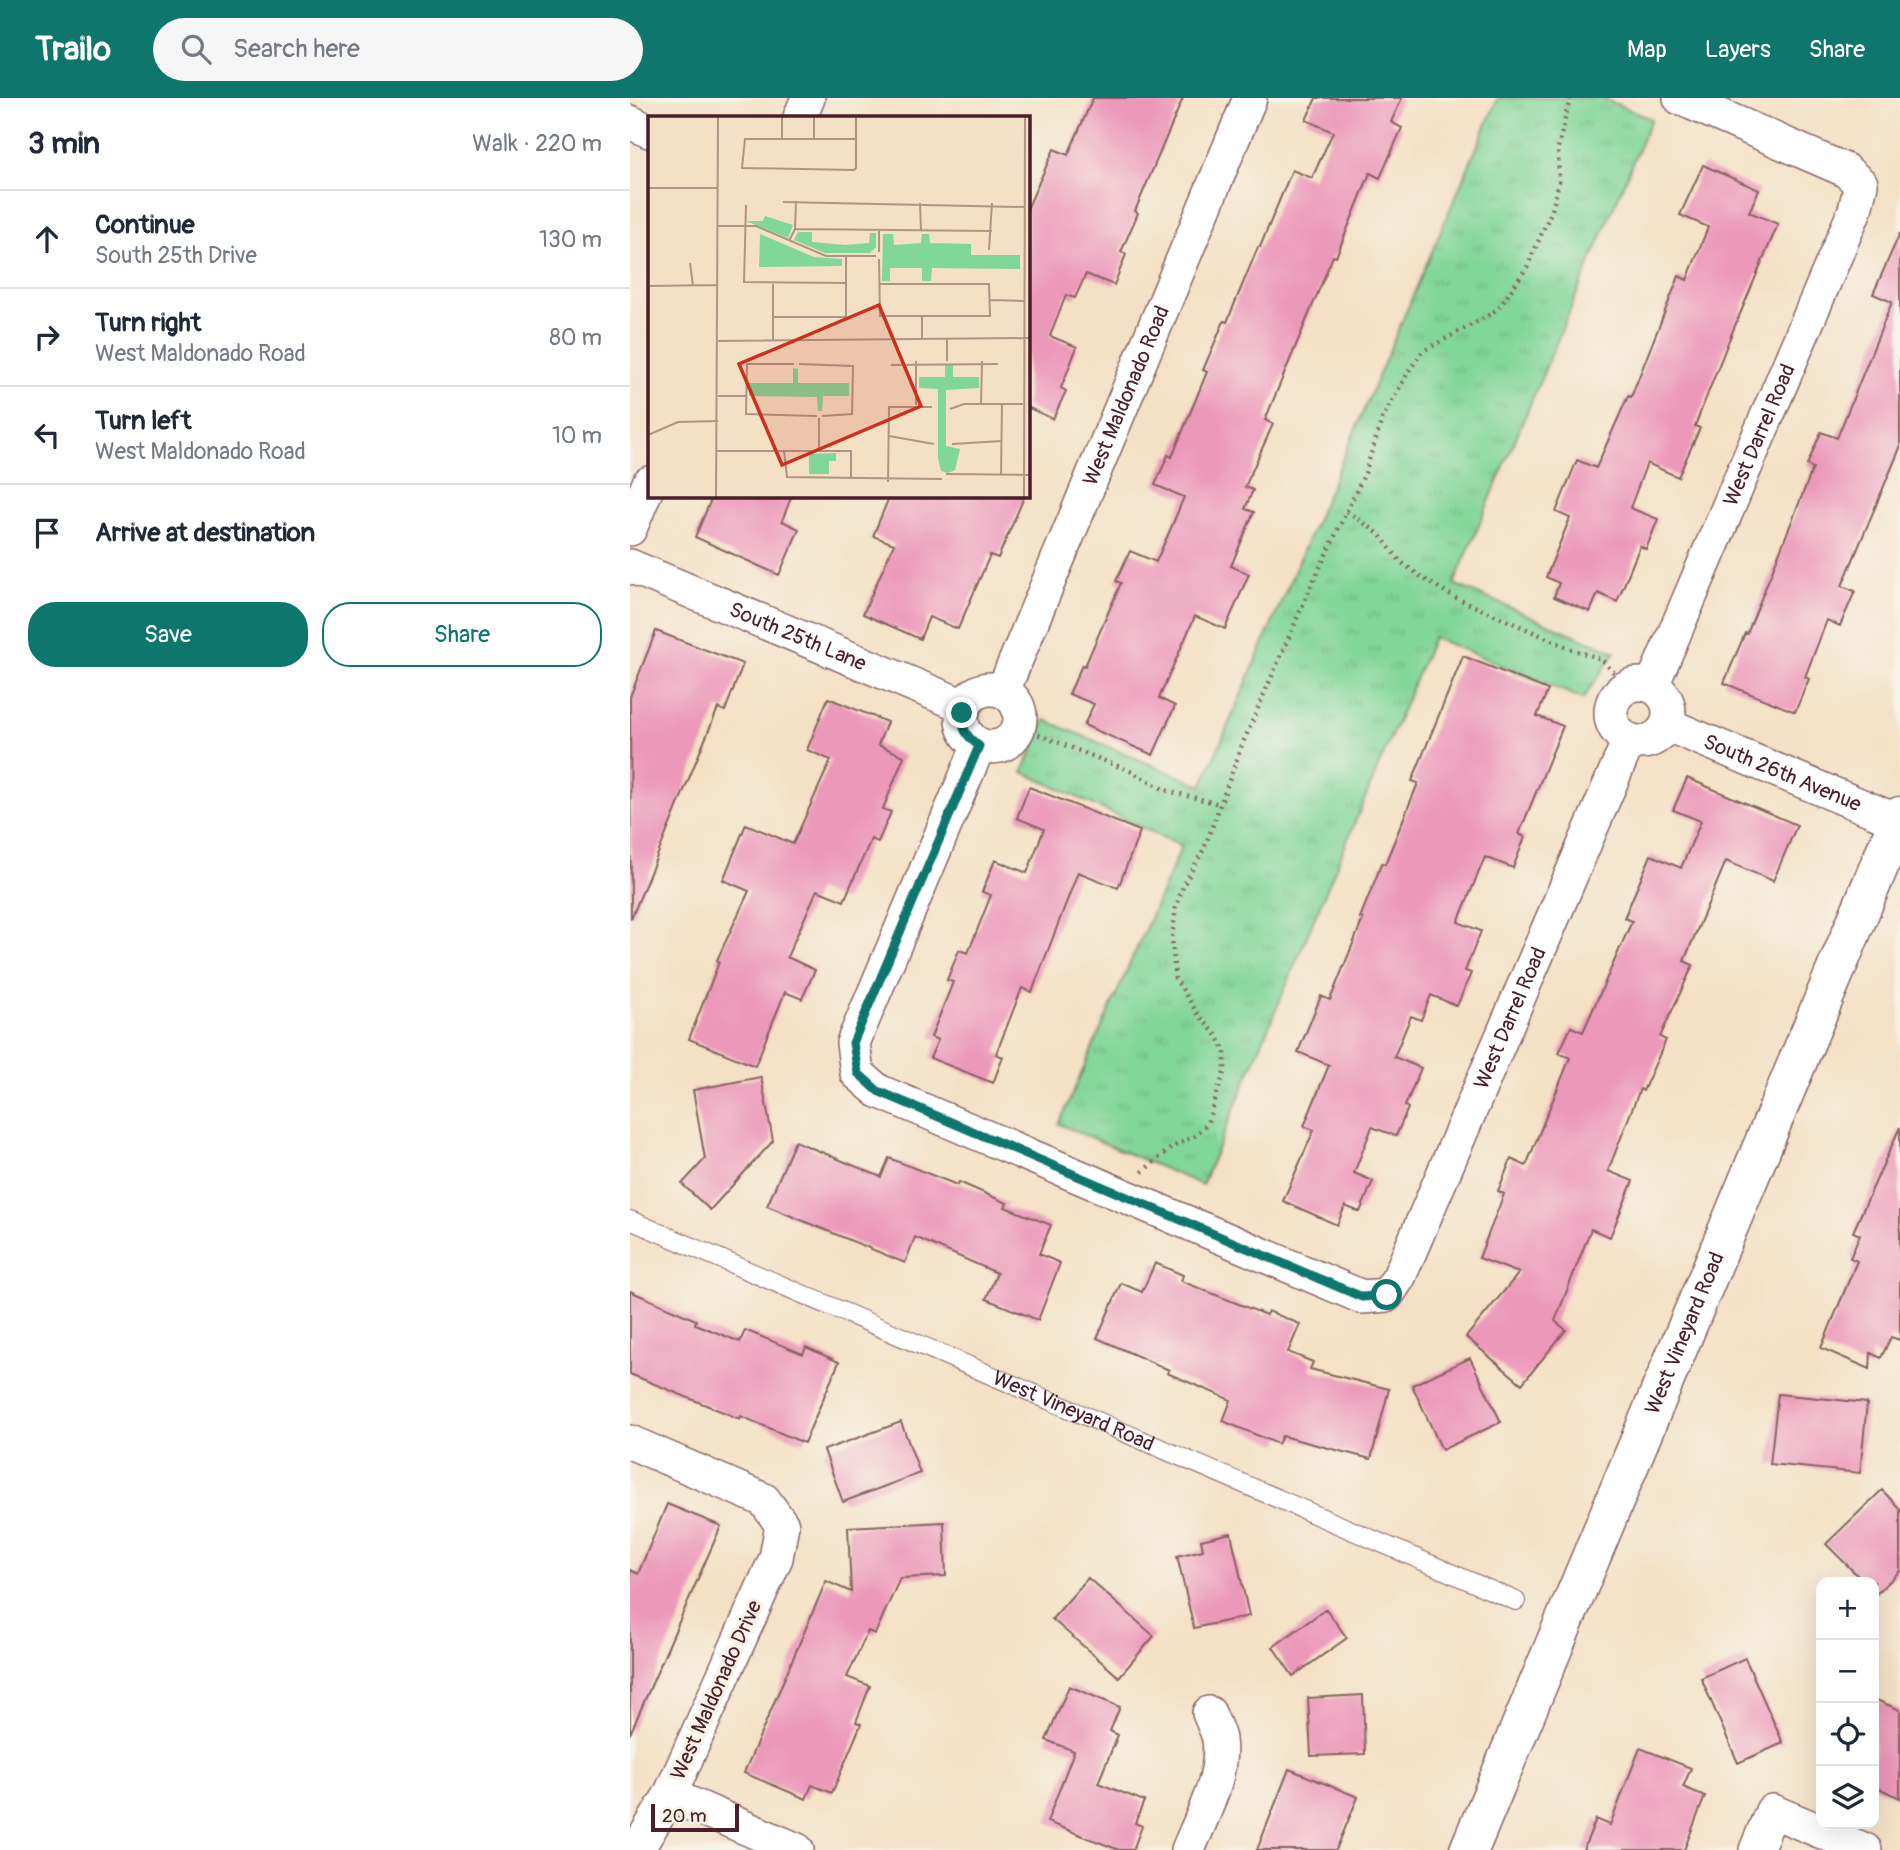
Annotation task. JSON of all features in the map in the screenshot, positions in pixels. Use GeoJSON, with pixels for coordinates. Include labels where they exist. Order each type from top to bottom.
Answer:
{"type":"FeatureCollection","features":[{"type":"Feature","properties":{"kind":"street"},"geometry":{"type":"LineString","coordinates":[[800,116],[808,98]]}},
{"type":"Feature","properties":{"kind":"street","name":"West Maldonado Road"},"geometry":{"type":"LineString","coordinates":[[1003,691],[1250,98]]}},
{"type":"Feature","properties":{"kind":"street","name":"West Darrel Road"},"geometry":{"type":"LineString","coordinates":[[1124,1196],[1362,1297],[1387,1295],[1399,1277],[1629,740],[1618,732],[1612,720],[1611,707],[1617,695],[1639,686],[1855,210],[1861,184],[1845,170],[1679,98]]}},
{"type":"Feature","properties":{"kind":"street"},"geometry":{"type":"LineString","coordinates":[[630,122],[648,131]]}},
{"type":"Feature","properties":{"kind":"street"},"geometry":{"type":"LineString","coordinates":[[630,528],[648,485]]}},
{"type":"Feature","properties":{"kind":"street","name":"South 25th Lane"},"geometry":{"type":"LineString","coordinates":[[630,566],[964,706]]}},
{"type":"Feature","properties":{"kind":"street"},"geometry":{"type":"LineString","coordinates":[[1629,740],[1642,742],[1654,739],[1668,725],[1669,705],[1663,693],[1639,686]]}},
{"type":"Feature","properties":{"kind":"street"},"geometry":{"type":"LineString","coordinates":[[990,689],[1003,691],[1013,699],[1019,710],[1019,727],[1005,745],[992,748],[979,746],[968,738],[962,726],[964,706],[977,692],[990,689]]}},
{"type":"Feature","properties":{"kind":"street","name":"South 26th Avenue"},"geometry":{"type":"LineString","coordinates":[[1668,725],[1899,818]]}},
{"type":"Feature","properties":{"kind":"street"},"geometry":{"type":"LineString","coordinates":[[979,746],[853,1043],[858,1073],[878,1091],[1124,1196]]}},
{"type":"Feature","properties":{"kind":"street","name":"West Vineyard Road"},"geometry":{"type":"LineString","coordinates":[[1469,1850],[1899,818]]}},
{"type":"Feature","properties":{"kind":"street","name":"West Maldonado Drive"},"geometry":{"type":"LineString","coordinates":[[630,1442],[764,1500],[782,1525],[776,1558],[670,1795],[637,1850]]}},
{"type":"Feature","properties":{"kind":"street"},"geometry":{"type":"LineString","coordinates":[[1188,1850],[1216,1780],[1218,1737],[1209,1713]]}},
{"type":"Feature","properties":{"kind":"street"},"geometry":{"type":"LineString","coordinates":[[670,1795],[797,1850]]}},
{"type":"Feature","properties":{"kind":"street"},"geometry":{"type":"LineString","coordinates":[[1756,1850],[1772,1811],[1865,1850]]}},
{"type":"Feature","properties":{"kind":"lane","name":"West Vineyard Road"},"geometry":{"type":"LineString","coordinates":[[630,1220],[1516,1601]]}},
{"type":"Feature","properties":{"kind":"path"},"geometry":{"type":"LineString","coordinates":[[1124,1196],[1146,1167],[1171,1148],[1194,1136],[1207,1124],[1225,1070],[1225,1052],[1218,1037],[1198,1014],[1175,978],[1172,938],[1176,907],[1184,884],[1209,838],[1219,804],[1252,720],[1365,473],[1382,419],[1423,351],[1499,308],[1527,267],[1552,209],[1559,183],[1558,148],[1570,98]]}},
{"type":"Feature","properties":{"kind":"path"},"geometry":{"type":"LineString","coordinates":[[1347,511],[1379,534],[1401,562],[1424,579],[1456,598],[1574,650],[1601,659],[1639,686]]}},
{"type":"Feature","properties":{"kind":"path"},"geometry":{"type":"LineString","coordinates":[[1019,727],[1130,771],[1165,790],[1219,804]]}},
{"type":"Feature","properties":{"kind":"green space"},"geometry":{"type":"Polygon","coordinates":[[[1498,98],[1602,98],[1651,119],[1454,584],[1615,652],[1583,699],[1433,637],[1202,1185],[1059,1124],[1182,846],[1023,772],[1045,720],[1202,786],[1498,98]]]}},
{"type":"Feature","properties":{"kind":"building"},"geometry":{"type":"Polygon","coordinates":[[[1093,98],[1183,98],[1135,211],[1138,213],[1121,252],[1126,254],[1114,285],[1086,274],[1075,298],[1066,295],[1050,336],[1077,347],[1061,388],[1066,391],[1053,419],[1029,408],[1029,205],[1054,149],[1068,155],[1093,98]]]}},
{"type":"Feature","properties":{"kind":"building"},"geometry":{"type":"Polygon","coordinates":[[[1316,98],[1402,98],[1391,122],[1402,128],[1380,178],[1370,173],[1265,420],[1273,424],[1245,487],[1253,490],[1245,509],[1254,512],[1231,566],[1249,574],[1225,629],[1195,616],[1159,698],[1175,706],[1153,755],[1084,725],[1094,704],[1069,694],[1082,665],[1085,666],[1121,583],[1116,581],[1130,551],[1156,562],[1184,497],[1155,485],[1168,455],[1172,457],[1207,372],[1203,370],[1224,321],[1227,322],[1292,170],[1312,178],[1333,132],[1306,120],[1316,98]]]}},
{"type":"Feature","properties":{"kind":"building"},"geometry":{"type":"Polygon","coordinates":[[[1703,165],[1759,190],[1749,212],[1778,224],[1695,426],[1700,428],[1678,477],[1647,463],[1630,508],[1658,519],[1646,549],[1640,546],[1617,602],[1598,593],[1590,612],[1554,597],[1559,583],[1546,577],[1570,518],[1556,512],[1577,460],[1596,468],[1628,396],[1631,397],[1679,276],[1687,280],[1708,227],[1680,215],[1703,165]]]}},
{"type":"Feature","properties":{"kind":"building"},"geometry":{"type":"Polygon","coordinates":[[[1900,233],[1900,448],[1842,586],[1855,591],[1840,626],[1827,620],[1805,677],[1809,679],[1795,712],[1724,683],[1745,633],[1747,634],[1813,468],[1807,465],[1821,432],[1837,438],[1892,302],[1873,294],[1900,233]]]}},
{"type":"Feature","properties":{"kind":"building"},"geometry":{"type":"Polygon","coordinates":[[[712,497],[791,497],[782,521],[799,529],[779,575],[695,537],[712,497]]]}},
{"type":"Feature","properties":{"kind":"building"},"geometry":{"type":"Polygon","coordinates":[[[889,497],[1024,497],[998,558],[990,555],[958,629],[929,617],[920,639],[863,614],[894,544],[873,536],[889,497]]]}},
{"type":"Feature","properties":{"kind":"building"},"geometry":{"type":"Polygon","coordinates":[[[656,631],[743,664],[725,711],[718,708],[631,919],[630,697],[656,631]]]}},
{"type":"Feature","properties":{"kind":"building"},"geometry":{"type":"Polygon","coordinates":[[[1463,656],[1548,690],[1537,716],[1563,726],[1519,834],[1525,837],[1513,868],[1485,857],[1458,922],[1481,931],[1465,971],[1471,973],[1457,1006],[1431,995],[1421,1020],[1411,1016],[1394,1057],[1421,1068],[1405,1106],[1408,1108],[1396,1136],[1372,1127],[1354,1173],[1373,1181],[1360,1212],[1345,1206],[1337,1225],[1283,1201],[1314,1130],[1304,1126],[1329,1065],[1298,1052],[1321,996],[1330,1000],[1363,919],[1360,918],[1382,863],[1385,864],[1418,783],[1412,781],[1463,656]]]}},
{"type":"Feature","properties":{"kind":"building"},"geometry":{"type":"Polygon","coordinates":[[[828,698],[887,722],[878,745],[904,756],[883,809],[891,812],[878,842],[871,839],[844,901],[817,890],[787,957],[815,970],[802,999],[785,992],[755,1066],[689,1039],[719,962],[717,960],[749,891],[723,880],[746,824],[793,844],[831,760],[807,750],[828,698]]]}},
{"type":"Feature","properties":{"kind":"building"},"geometry":{"type":"Polygon","coordinates":[[[1687,778],[1797,825],[1773,881],[1726,861],[1684,961],[1693,965],[1660,1037],[1666,1040],[1643,1091],[1640,1089],[1608,1171],[1633,1181],[1610,1237],[1591,1229],[1555,1321],[1566,1330],[1522,1384],[1466,1337],[1519,1273],[1479,1258],[1504,1194],[1498,1191],[1511,1159],[1526,1166],[1570,1058],[1559,1053],[1571,1027],[1583,1032],[1632,921],[1624,918],[1651,855],[1681,868],[1701,821],[1673,810],[1687,778]]]}},
{"type":"Feature","properties":{"kind":"building"},"geometry":{"type":"Polygon","coordinates":[[[1029,787],[1140,831],[1118,888],[1078,872],[1032,992],[1022,988],[996,1054],[1003,1057],[993,1083],[930,1058],[938,1040],[931,1037],[953,982],[947,980],[959,950],[968,953],[991,895],[982,892],[995,860],[1027,873],[1044,829],[1017,818],[1029,787]]]}},
{"type":"Feature","properties":{"kind":"building"},"geometry":{"type":"Polygon","coordinates":[[[761,1077],[773,1141],[710,1210],[682,1184],[705,1159],[693,1090],[761,1077]]]}},
{"type":"Feature","properties":{"kind":"building"},"geometry":{"type":"Polygon","coordinates":[[[1900,1127],[1900,1340],[1891,1337],[1881,1358],[1871,1353],[1870,1369],[1821,1348],[1857,1261],[1850,1258],[1860,1235],[1853,1232],[1900,1127]]]}},
{"type":"Feature","properties":{"kind":"building"},"geometry":{"type":"Polygon","coordinates":[[[795,1141],[881,1177],[889,1158],[957,1185],[959,1182],[1007,1203],[1005,1207],[1051,1225],[1039,1254],[1060,1263],[1038,1320],[986,1299],[997,1273],[915,1237],[905,1263],[767,1206],[795,1141]]]}},
{"type":"Feature","properties":{"kind":"building"},"geometry":{"type":"Polygon","coordinates":[[[1155,1263],[1183,1275],[1181,1281],[1266,1315],[1268,1311],[1300,1324],[1288,1352],[1313,1362],[1310,1369],[1389,1389],[1371,1459],[1282,1436],[1278,1444],[1223,1421],[1231,1400],[1167,1373],[1169,1370],[1097,1338],[1121,1283],[1142,1292],[1155,1263]]]}},
{"type":"Feature","properties":{"kind":"building"},"geometry":{"type":"Polygon","coordinates":[[[630,1291],[696,1320],[695,1324],[740,1342],[745,1330],[803,1354],[806,1347],[839,1362],[804,1443],[630,1374],[630,1291]]]}},
{"type":"Feature","properties":{"kind":"building"},"geometry":{"type":"Polygon","coordinates":[[[1470,1358],[1501,1422],[1442,1450],[1412,1385],[1470,1358]]]}},
{"type":"Feature","properties":{"kind":"building"},"geometry":{"type":"Polygon","coordinates":[[[1778,1394],[1867,1403],[1860,1473],[1770,1464],[1778,1394]]]}},
{"type":"Feature","properties":{"kind":"building"},"geometry":{"type":"Polygon","coordinates":[[[901,1422],[920,1473],[843,1502],[824,1450],[901,1422]]]}},
{"type":"Feature","properties":{"kind":"building"},"geometry":{"type":"Polygon","coordinates":[[[1882,1490],[1900,1509],[1900,1571],[1879,1591],[1879,1577],[1859,1577],[1826,1544],[1882,1490]]]}},
{"type":"Feature","properties":{"kind":"building"},"geometry":{"type":"Polygon","coordinates":[[[667,1504],[721,1526],[630,1734],[630,1570],[638,1574],[667,1504]]]}},
{"type":"Feature","properties":{"kind":"building"},"geometry":{"type":"Polygon","coordinates":[[[944,1522],[946,1576],[900,1578],[875,1634],[868,1631],[847,1677],[870,1686],[856,1722],[861,1724],[832,1793],[812,1785],[806,1799],[744,1773],[826,1581],[851,1592],[848,1527],[944,1522]]]}},
{"type":"Feature","properties":{"kind":"building"},"geometry":{"type":"Polygon","coordinates":[[[1231,1533],[1249,1616],[1194,1628],[1177,1556],[1203,1550],[1201,1540],[1231,1533]]]}},
{"type":"Feature","properties":{"kind":"building"},"geometry":{"type":"Polygon","coordinates":[[[1088,1578],[1154,1636],[1119,1677],[1052,1619],[1088,1578]]]}},
{"type":"Feature","properties":{"kind":"building"},"geometry":{"type":"Polygon","coordinates":[[[1326,1609],[1347,1638],[1293,1676],[1273,1647],[1326,1609]]]}},
{"type":"Feature","properties":{"kind":"building"},"geometry":{"type":"Polygon","coordinates":[[[1745,1658],[1783,1743],[1738,1763],[1701,1678],[1745,1658]]]}},
{"type":"Feature","properties":{"kind":"building"},"geometry":{"type":"Polygon","coordinates":[[[1069,1686],[1120,1707],[1110,1731],[1118,1735],[1098,1783],[1144,1801],[1135,1823],[1142,1826],[1133,1850],[1119,1850],[1047,1822],[1074,1751],[1046,1740],[1069,1686]]]}},
{"type":"Feature","properties":{"kind":"building"},"geometry":{"type":"Polygon","coordinates":[[[1363,1695],[1365,1754],[1311,1756],[1308,1698],[1363,1695]]]}},
{"type":"Feature","properties":{"kind":"building"},"geometry":{"type":"Polygon","coordinates":[[[1879,1701],[1900,1710],[1900,1798],[1879,1788],[1879,1701]]]}},
{"type":"Feature","properties":{"kind":"building"},"geometry":{"type":"Polygon","coordinates":[[[1640,1748],[1691,1768],[1683,1787],[1705,1796],[1684,1850],[1583,1850],[1596,1819],[1610,1825],[1640,1748]]]}},
{"type":"Feature","properties":{"kind":"building"},"geometry":{"type":"Polygon","coordinates":[[[1289,1769],[1358,1797],[1336,1850],[1257,1850],[1289,1769]]]}},
{"type":"Feature","properties":{"kind":"route"},"geometry":{"type":"LineString","coordinates":[[962,713],[962,726],[968,738],[979,746],[853,1043],[858,1073],[878,1091],[1362,1297],[1387,1295]]}}]}
